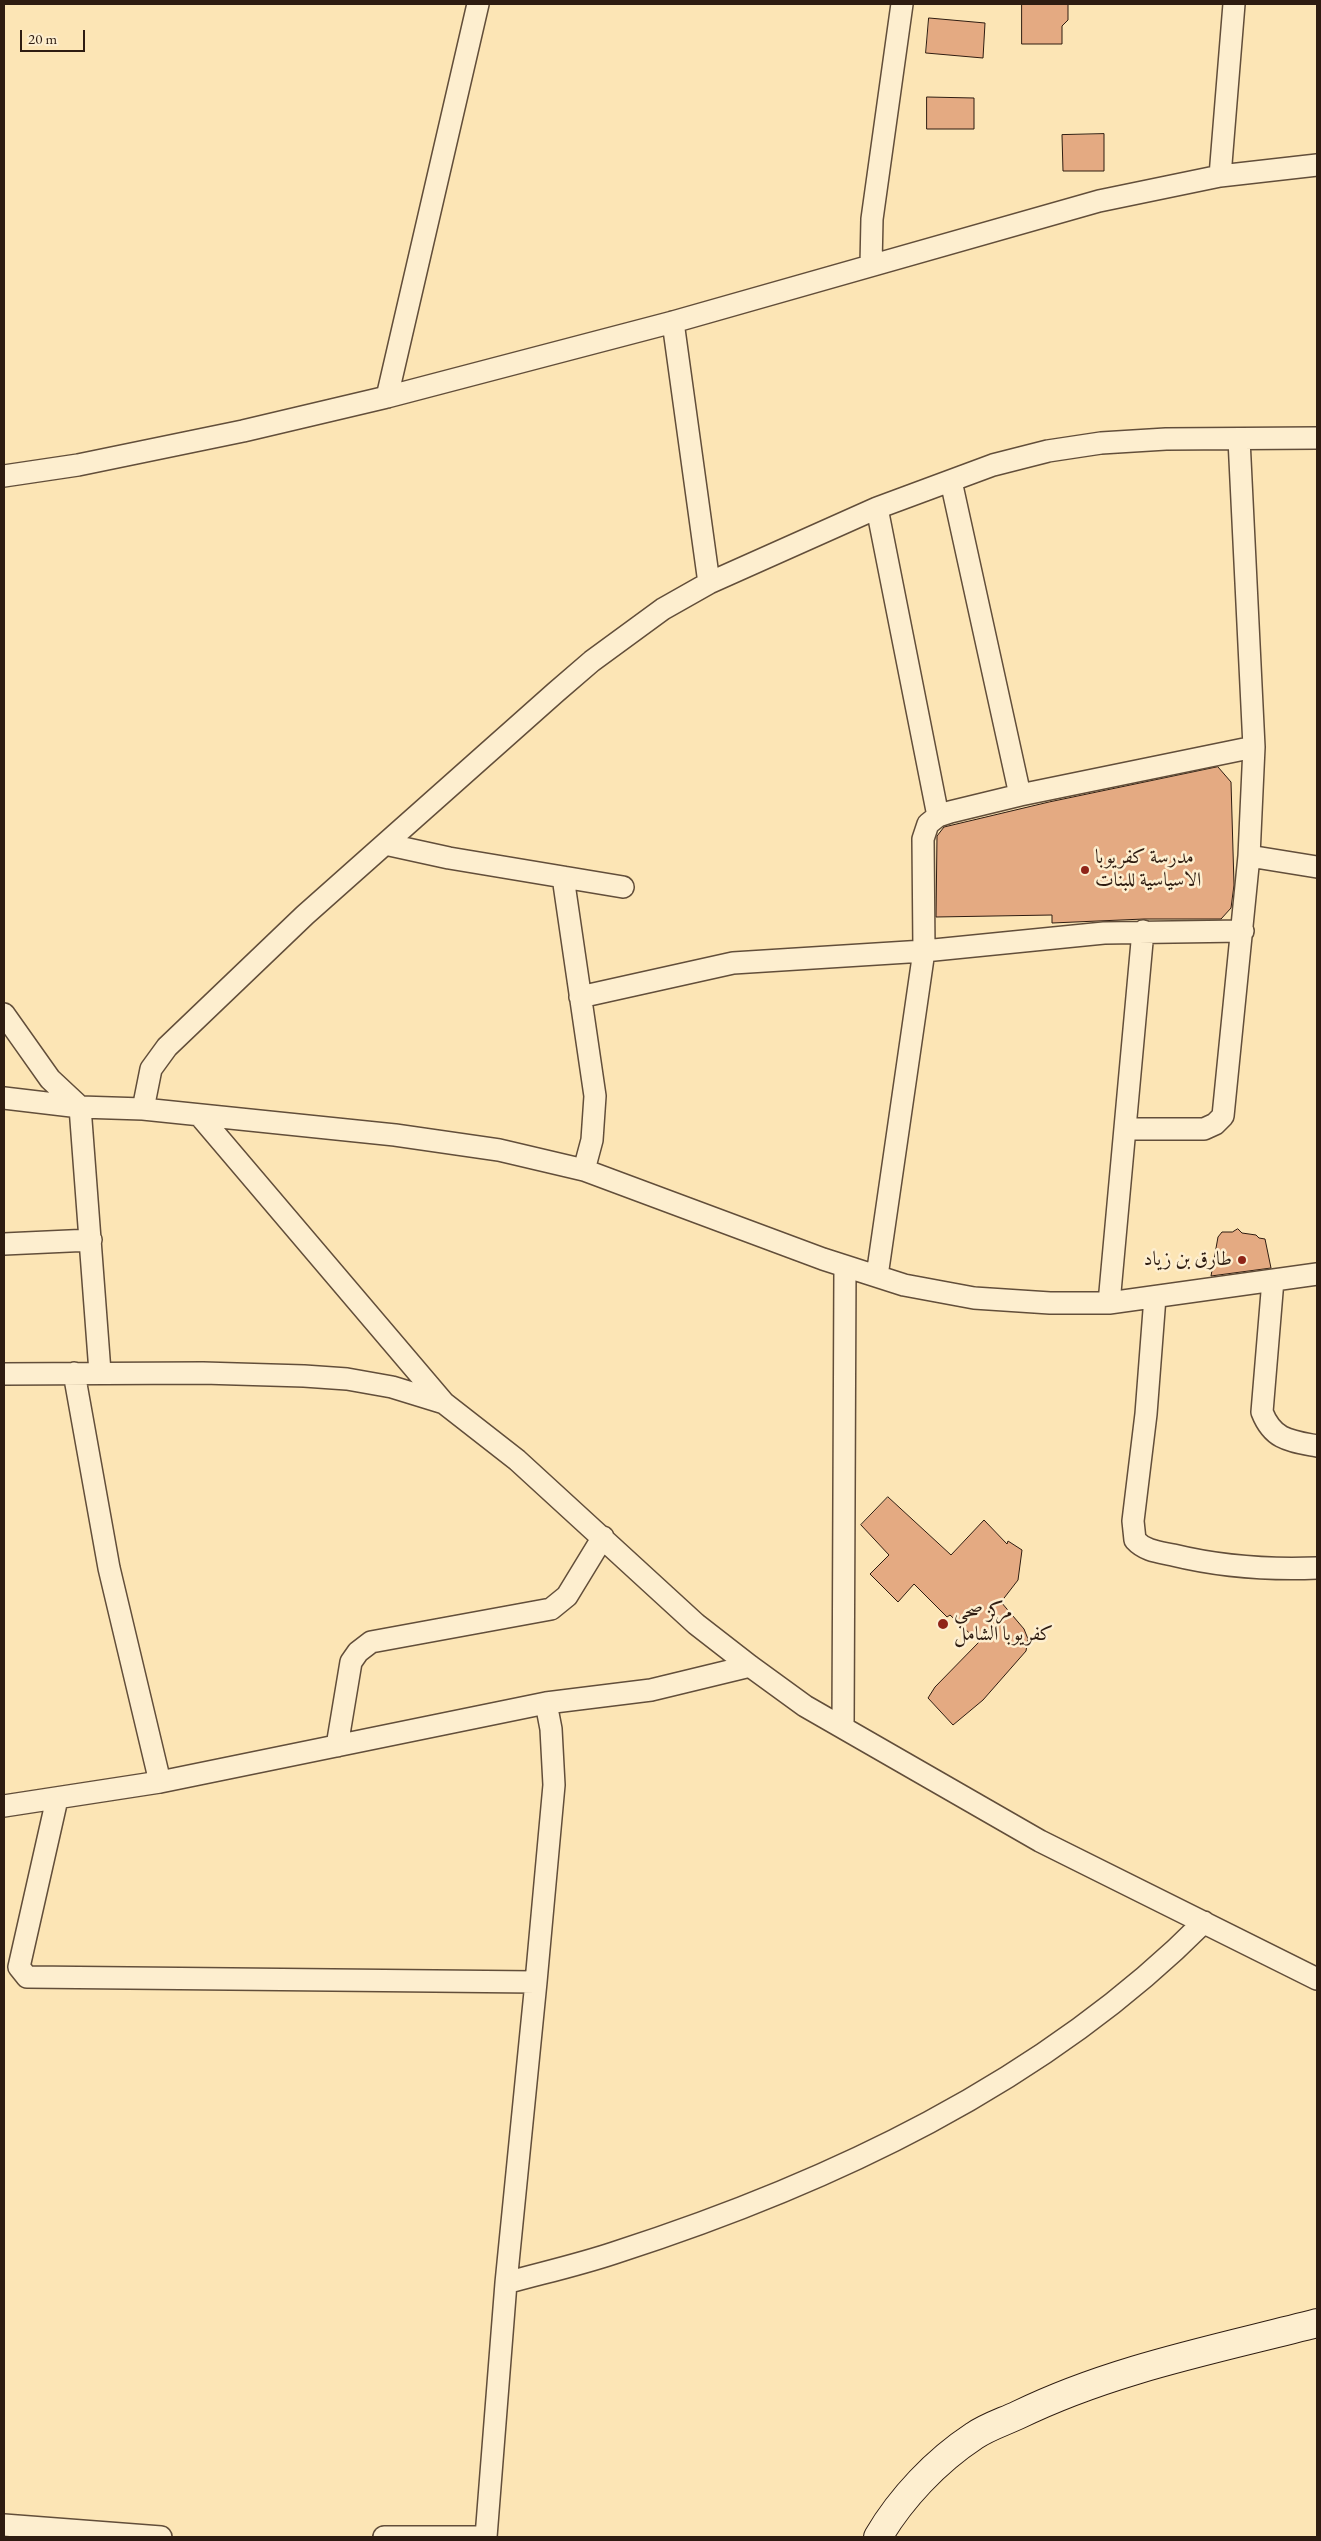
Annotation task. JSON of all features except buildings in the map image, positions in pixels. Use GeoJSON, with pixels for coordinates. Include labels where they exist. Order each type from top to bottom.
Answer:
{"type":"FeatureCollection","features":[{"type":"Feature","properties":{"kind":"main road"},"geometry":{"type":"LineString","coordinates":[[878,2537],[891,2515],[930,2472],[974,2436],[1048,2400],[1114,2377],[1317,2323]]}},
{"type":"Feature","properties":{"kind":"street"},"geometry":{"type":"LineString","coordinates":[[387,397],[478,4]]}},
{"type":"Feature","properties":{"kind":"street"},"geometry":{"type":"LineString","coordinates":[[871,265],[872,219],[902,4]]}},
{"type":"Feature","properties":{"kind":"street"},"geometry":{"type":"LineString","coordinates":[[1220,176],[1234,4]]}},
{"type":"Feature","properties":{"kind":"street"},"geometry":{"type":"LineString","coordinates":[[4,476],[78,465],[224,435],[387,397],[673,322],[1100,201],[1220,176],[1317,165]]}},
{"type":"Feature","properties":{"kind":"street"},"geometry":{"type":"LineString","coordinates":[[673,322],[709,583]]}},
{"type":"Feature","properties":{"kind":"street"},"geometry":{"type":"LineString","coordinates":[[143,1108],[152,1069],[167,1047],[305,915],[385,844],[592,661],[663,608],[709,583],[877,508],[993,466],[1048,451],[1101,443],[1166,439],[1317,438]]}},
{"type":"Feature","properties":{"kind":"street"},"geometry":{"type":"LineString","coordinates":[[1126,1129],[1204,1129],[1216,1124],[1222,1116],[1250,856],[1254,747],[1239,439]]}},
{"type":"Feature","properties":{"kind":"street"},"geometry":{"type":"LineString","coordinates":[[951,481],[1020,795]]}},
{"type":"Feature","properties":{"kind":"street"},"geometry":{"type":"LineString","coordinates":[[877,508],[938,816]]}},
{"type":"Feature","properties":{"kind":"street"},"geometry":{"type":"LineString","coordinates":[[877,1276],[924,951],[923,839],[928,824],[938,816],[1020,795],[1254,747]]}},
{"type":"Feature","properties":{"kind":"street"},"geometry":{"type":"LineString","coordinates":[[385,844],[449,858],[623,887]]}},
{"type":"Feature","properties":{"kind":"street"},"geometry":{"type":"LineString","coordinates":[[1250,856],[1317,867]]}},
{"type":"Feature","properties":{"kind":"street"},"geometry":{"type":"LineString","coordinates":[[563,877],[595,1096],[592,1140],[584,1170]]}},
{"type":"Feature","properties":{"kind":"street"},"geometry":{"type":"LineString","coordinates":[[580,997],[733,963],[924,951],[1037,939],[1143,931],[1243,931]]}},
{"type":"Feature","properties":{"kind":"street"},"geometry":{"type":"LineString","coordinates":[[1109,1303],[1143,931]]}},
{"type":"Feature","properties":{"kind":"street"},"geometry":{"type":"LineString","coordinates":[[4,1014],[50,1078],[80,1107],[100,1372]]}},
{"type":"Feature","properties":{"kind":"street"},"geometry":{"type":"LineString","coordinates":[[4,1098],[80,1107],[143,1108],[200,1116],[450,1142],[499,1150],[584,1170],[845,1266],[904,1285],[974,1298],[1050,1303],[1109,1303],[1317,1274]]}},
{"type":"Feature","properties":{"kind":"street"},"geometry":{"type":"LineString","coordinates":[[200,1116],[444,1403],[517,1460],[696,1624],[750,1666],[805,1706],[1040,1841],[1317,1979]]}},
{"type":"Feature","properties":{"kind":"street"},"geometry":{"type":"LineString","coordinates":[[4,1244],[91,1240]]}},
{"type":"Feature","properties":{"kind":"street"},"geometry":{"type":"LineString","coordinates":[[843,1727],[845,1266]]}},
{"type":"Feature","properties":{"kind":"street"},"geometry":{"type":"LineString","coordinates":[[1273,1280],[1262,1412],[1267,1424],[1274,1433],[1293,1441],[1317,1446]]}},
{"type":"Feature","properties":{"kind":"street"},"geometry":{"type":"LineString","coordinates":[[1155,1297],[1146,1414],[1133,1521],[1135,1540],[1146,1549],[1207,1563],[1268,1570],[1317,1568]]}},
{"type":"Feature","properties":{"kind":"street"},"geometry":{"type":"LineString","coordinates":[[4,1374],[100,1372],[213,1373],[347,1379],[392,1387],[444,1403]]}},
{"type":"Feature","properties":{"kind":"street"},"geometry":{"type":"LineString","coordinates":[[74,1373],[109,1568],[160,1782]]}},
{"type":"Feature","properties":{"kind":"street"},"geometry":{"type":"LineString","coordinates":[[337,1746],[351,1662],[358,1652],[371,1642],[535,1614],[551,1609],[567,1596],[602,1537]]}},
{"type":"Feature","properties":{"kind":"street"},"geometry":{"type":"LineString","coordinates":[[4,1806],[160,1782],[546,1703],[651,1690],[750,1666]]}},
{"type":"Feature","properties":{"kind":"street"},"geometry":{"type":"LineString","coordinates":[[384,2537],[486,2537],[506,2283],[554,1785],[551,1729],[546,1703]]}},
{"type":"Feature","properties":{"kind":"street"},"geometry":{"type":"LineString","coordinates":[[57,1799],[19,1967],[27,1977],[536,1982]]}},
{"type":"Feature","properties":{"kind":"street"},"geometry":{"type":"LineString","coordinates":[[506,2283],[612,2254],[718,2217],[829,2171],[956,2108],[1045,2052],[1117,2001],[1167,1959],[1204,1922]]}},
{"type":"Feature","properties":{"kind":"street"},"geometry":{"type":"LineString","coordinates":[[4,2525],[161,2537]]}},
{"type":"Feature","properties":{"kind":"place","name":"مدرسة كفريوبا الاسياسية للبنات"},"geometry":{"type":"Point","coordinates":[1085,870]}},
{"type":"Feature","properties":{"kind":"place","name":"طارق بن زياد"},"geometry":{"type":"Point","coordinates":[1242,1260]}},
{"type":"Feature","properties":{"kind":"place","name":"مركز صحي كفريوبا الشامل"},"geometry":{"type":"Point","coordinates":[943,1624]}}]}
